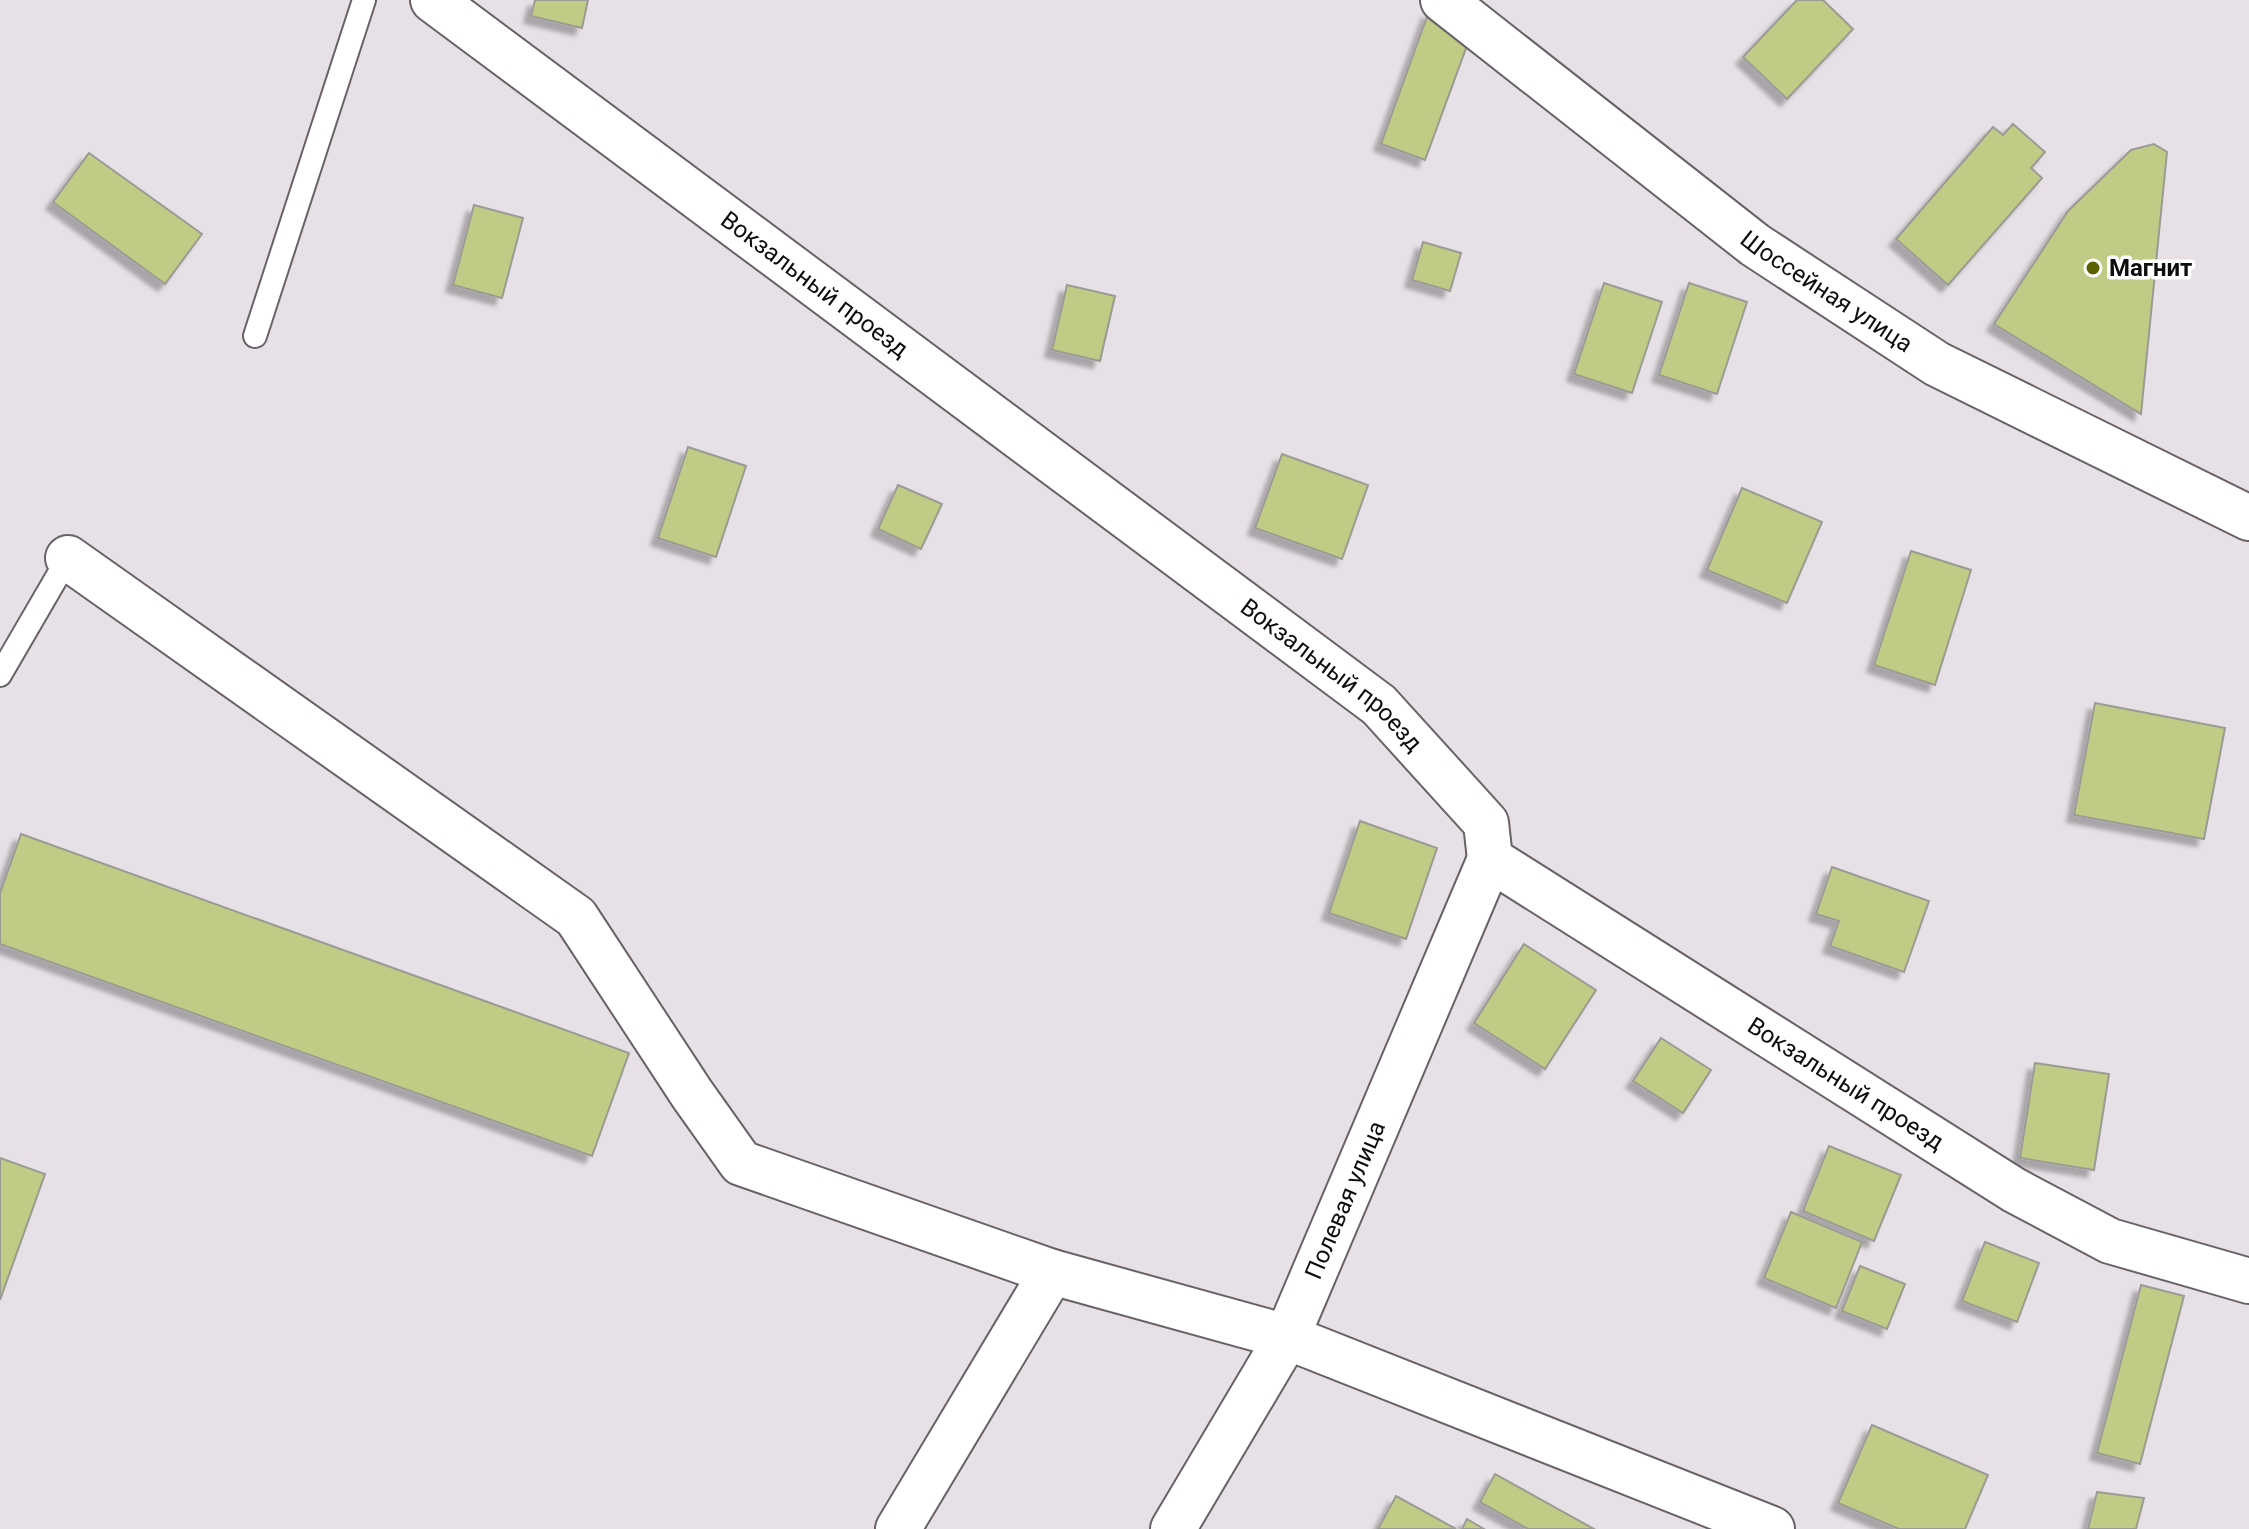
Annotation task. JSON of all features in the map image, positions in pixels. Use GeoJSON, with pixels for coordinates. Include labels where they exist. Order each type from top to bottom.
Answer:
{"type":"FeatureCollection","features":[{"type":"Feature","properties":{"kind":"street","name":"Вокзальный проезд"},"geometry":{"type":"LineString","coordinates":[[433,0],[1379,705],[1486,823],[1490,859],[2014,1190],[2110,1241],[2249,1281]]}},
{"type":"Feature","properties":{"kind":"street","name":"Шоссейная улица"},"geometry":{"type":"LineString","coordinates":[[1443,0],[1755,245],[1924,355],[2249,518]]}},
{"type":"Feature","properties":{"kind":"street"},"geometry":{"type":"LineString","coordinates":[[68,558],[576,917],[741,1163],[1052,1272],[1287,1337],[1772,1529]]}},
{"type":"Feature","properties":{"kind":"street","name":"Полевая улица"},"geometry":{"type":"LineString","coordinates":[[1173,1529],[1287,1337],[1490,859]]}},
{"type":"Feature","properties":{"kind":"street"},"geometry":{"type":"LineString","coordinates":[[898,1529],[1052,1272]]}},
{"type":"Feature","properties":{"kind":"lane"},"geometry":{"type":"LineString","coordinates":[[255,336],[364,0]]}},
{"type":"Feature","properties":{"kind":"lane"},"geometry":{"type":"LineString","coordinates":[[0,675],[68,558]]}},
{"type":"Feature","properties":{"kind":"building"},"geometry":{"type":"Polygon","coordinates":[[[535,0],[588,0],[582,28],[531,16],[535,0]]]}},
{"type":"Feature","properties":{"kind":"building"},"geometry":{"type":"Polygon","coordinates":[[[1797,0],[1823,0],[1853,29],[1787,99],[1743,57],[1797,0]]]}},
{"type":"Feature","properties":{"kind":"building"},"geometry":{"type":"Polygon","coordinates":[[[1429,11],[1469,40],[1425,160],[1381,144],[1429,11]]]}},
{"type":"Feature","properties":{"kind":"building"},"geometry":{"type":"Polygon","coordinates":[[[2013,124],[2045,152],[2031,168],[2042,178],[1948,285],[1896,239],[1993,127],[2003,135],[2013,124]]]}},
{"type":"Feature","properties":{"kind":"building","name":"Магнит"},"geometry":{"type":"Polygon","coordinates":[[[2154,144],[2167,152],[2141,414],[1994,324],[2068,211],[2131,150],[2154,144]]]}},
{"type":"Feature","properties":{"kind":"building"},"geometry":{"type":"Polygon","coordinates":[[[89,153],[202,234],[165,284],[53,202],[89,153]]]}},
{"type":"Feature","properties":{"kind":"building"},"geometry":{"type":"Polygon","coordinates":[[[474,205],[523,218],[502,298],[453,285],[474,205]]]}},
{"type":"Feature","properties":{"kind":"building"},"geometry":{"type":"Polygon","coordinates":[[[1423,242],[1461,253],[1450,291],[1412,280],[1423,242]]]}},
{"type":"Feature","properties":{"kind":"building"},"geometry":{"type":"Polygon","coordinates":[[[1604,283],[1662,302],[1632,393],[1574,374],[1604,283]]]}},
{"type":"Feature","properties":{"kind":"building"},"geometry":{"type":"Polygon","coordinates":[[[1689,283],[1747,302],[1717,394],[1659,375],[1689,283]]]}},
{"type":"Feature","properties":{"kind":"building"},"geometry":{"type":"Polygon","coordinates":[[[1067,285],[1115,296],[1100,361],[1052,350],[1067,285]]]}},
{"type":"Feature","properties":{"kind":"building"},"geometry":{"type":"Polygon","coordinates":[[[688,447],[746,466],[716,557],[658,538],[688,447]]]}},
{"type":"Feature","properties":{"kind":"building"},"geometry":{"type":"Polygon","coordinates":[[[1282,454],[1368,485],[1342,559],[1255,528],[1282,454]]]}},
{"type":"Feature","properties":{"kind":"building"},"geometry":{"type":"Polygon","coordinates":[[[898,485],[942,504],[921,549],[878,529],[898,485]]]}},
{"type":"Feature","properties":{"kind":"building"},"geometry":{"type":"Polygon","coordinates":[[[1742,488],[1822,522],[1787,603],[1707,570],[1742,488]]]}},
{"type":"Feature","properties":{"kind":"building"},"geometry":{"type":"Polygon","coordinates":[[[1911,551],[1971,570],[1935,685],[1874,665],[1911,551]]]}},
{"type":"Feature","properties":{"kind":"building"},"geometry":{"type":"Polygon","coordinates":[[[2095,703],[2225,728],[2204,839],[2074,815],[2095,703]]]}},
{"type":"Feature","properties":{"kind":"building"},"geometry":{"type":"Polygon","coordinates":[[[1360,821],[1437,848],[1406,939],[1329,913],[1360,821]]]}},
{"type":"Feature","properties":{"kind":"building"},"geometry":{"type":"Polygon","coordinates":[[[21,834],[629,1053],[592,1156],[0,944],[0,893],[21,834]]]}},
{"type":"Feature","properties":{"kind":"building"},"geometry":{"type":"Polygon","coordinates":[[[1832,867],[1929,901],[1904,972],[1830,946],[1839,921],[1816,914],[1832,867]]]}},
{"type":"Feature","properties":{"kind":"building"},"geometry":{"type":"Polygon","coordinates":[[[1524,944],[1596,990],[1545,1069],[1474,1023],[1524,944]]]}},
{"type":"Feature","properties":{"kind":"building"},"geometry":{"type":"Polygon","coordinates":[[[1661,1038],[1711,1070],[1683,1113],[1633,1081],[1661,1038]]]}},
{"type":"Feature","properties":{"kind":"building"},"geometry":{"type":"Polygon","coordinates":[[[2035,1063],[2109,1074],[2094,1170],[2020,1158],[2035,1063]]]}},
{"type":"Feature","properties":{"kind":"building"},"geometry":{"type":"Polygon","coordinates":[[[1829,1146],[1901,1175],[1874,1241],[1803,1211],[1829,1146]]]}},
{"type":"Feature","properties":{"kind":"building"},"geometry":{"type":"Polygon","coordinates":[[[0,1158],[45,1174],[0,1300],[0,1158]]]}},
{"type":"Feature","properties":{"kind":"building"},"geometry":{"type":"Polygon","coordinates":[[[1791,1212],[1862,1242],[1836,1308],[1764,1278],[1791,1212]]]}},
{"type":"Feature","properties":{"kind":"building"},"geometry":{"type":"Polygon","coordinates":[[[1985,1242],[2039,1263],[2017,1322],[1962,1301],[1985,1242]]]}},
{"type":"Feature","properties":{"kind":"building"},"geometry":{"type":"Polygon","coordinates":[[[1860,1266],[1905,1284],[1887,1329],[1842,1311],[1860,1266]]]}},
{"type":"Feature","properties":{"kind":"building"},"geometry":{"type":"Polygon","coordinates":[[[2141,1285],[2184,1296],[2140,1464],[2097,1453],[2141,1285]]]}},
{"type":"Feature","properties":{"kind":"building"},"geometry":{"type":"Polygon","coordinates":[[[1872,1425],[1988,1475],[1965,1529],[1899,1529],[1838,1503],[1872,1425]]]}},
{"type":"Feature","properties":{"kind":"building"},"geometry":{"type":"Polygon","coordinates":[[[1495,1474],[1594,1529],[1528,1529],[1480,1502],[1495,1474]]]}},
{"type":"Feature","properties":{"kind":"building"},"geometry":{"type":"Polygon","coordinates":[[[2097,1492],[2144,1498],[2136,1529],[2088,1529],[2097,1492]]]}},
{"type":"Feature","properties":{"kind":"building"},"geometry":{"type":"Polygon","coordinates":[[[1396,1496],[1456,1529],[1378,1529],[1396,1496]]]}},
{"type":"Feature","properties":{"kind":"building"},"geometry":{"type":"Polygon","coordinates":[[[1467,1519],[1484,1529],[1462,1529],[1467,1519]]]}},
{"type":"Feature","properties":{"kind":"place","name":"Магнит"},"geometry":{"type":"Point","coordinates":[2093,268]}}]}
